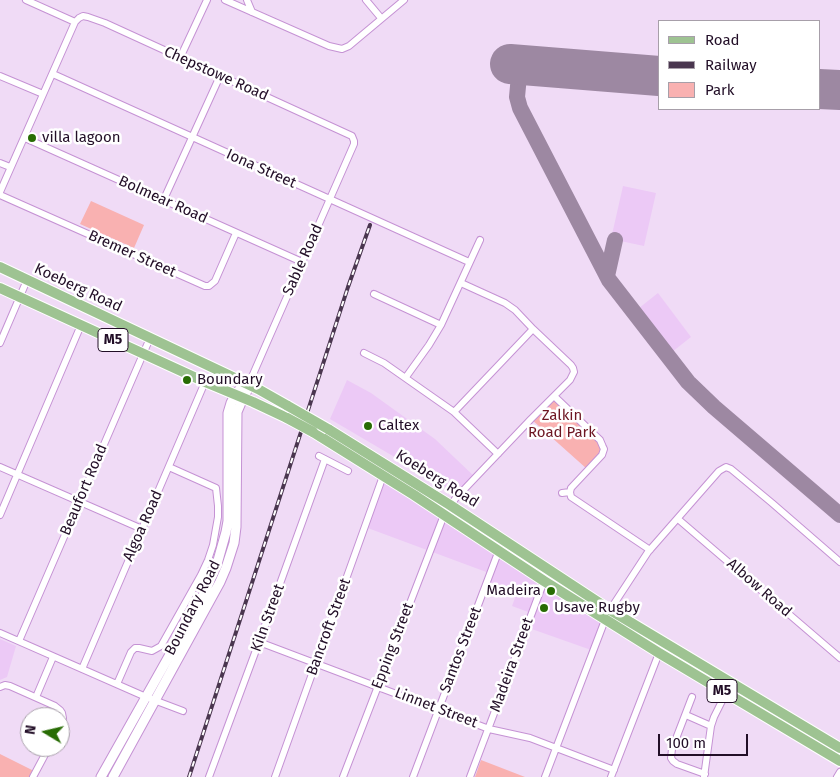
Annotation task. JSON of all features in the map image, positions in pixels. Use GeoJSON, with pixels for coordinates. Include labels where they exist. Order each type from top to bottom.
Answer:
{"type":"FeatureCollection","features":[{"type":"Feature","properties":{"kind":"main road","name":"Koeberg Road"},"geometry":{"type":"LineString","coordinates":[[0,267],[249,383],[328,429],[450,505],[610,610],[840,748]]}},
{"type":"Feature","properties":{"kind":"main road","name":"Koeberg Road"},"geometry":{"type":"LineString","coordinates":[[0,288],[142,354],[287,418],[383,476],[658,653],[840,761]]}},
{"type":"Feature","properties":{"kind":"main road"},"geometry":{"type":"LineString","coordinates":[[239,396],[249,383]]}},
{"type":"Feature","properties":{"kind":"main road","name":"Boundary Road"},"geometry":{"type":"LineString","coordinates":[[101,777],[220,582],[230,556],[237,512],[237,419],[239,396]]}},
{"type":"Feature","properties":{"kind":"main road","name":"Boundary Road"},"geometry":{"type":"LineString","coordinates":[[112,777],[150,698]]}},
{"type":"Feature","properties":{"kind":"street"},"geometry":{"type":"LineString","coordinates":[[0,193],[75,22],[26,0]]}},
{"type":"Feature","properties":{"kind":"street"},"geometry":{"type":"LineString","coordinates":[[180,58],[207,0]]}},
{"type":"Feature","properties":{"kind":"street"},"geometry":{"type":"LineString","coordinates":[[225,0],[329,46],[342,49],[349,46],[404,0]]}},
{"type":"Feature","properties":{"kind":"street"},"geometry":{"type":"LineString","coordinates":[[248,0],[252,12]]}},
{"type":"Feature","properties":{"kind":"street"},"geometry":{"type":"LineString","coordinates":[[366,0],[381,18]]}},
{"type":"Feature","properties":{"kind":"street","name":"Chepstowe Road"},"geometry":{"type":"LineString","coordinates":[[75,22],[83,16],[88,17],[348,134],[352,136],[354,141]]}},
{"type":"Feature","properties":{"kind":"street","name":"Iona Street"},"geometry":{"type":"LineString","coordinates":[[52,74],[469,262]]}},
{"type":"Feature","properties":{"kind":"street"},"geometry":{"type":"LineString","coordinates":[[0,76],[43,94]]}},
{"type":"Feature","properties":{"kind":"street"},"geometry":{"type":"LineString","coordinates":[[164,199],[220,76]]}},
{"type":"Feature","properties":{"kind":"street","name":"Bolmear Road"},"geometry":{"type":"LineString","coordinates":[[25,138],[302,262]]}},
{"type":"Feature","properties":{"kind":"street","name":"Sable Road"},"geometry":{"type":"LineString","coordinates":[[249,383],[354,141]]}},
{"type":"Feature","properties":{"kind":"street"},"geometry":{"type":"LineString","coordinates":[[0,163],[10,167]]}},
{"type":"Feature","properties":{"kind":"street","name":"Bremer Street"},"geometry":{"type":"LineString","coordinates":[[0,193],[204,286],[209,286],[215,281],[236,233]]}},
{"type":"Feature","properties":{"kind":"street"},"geometry":{"type":"LineString","coordinates":[[406,377],[441,325],[480,240]]}},
{"type":"Feature","properties":{"kind":"street"},"geometry":{"type":"LineString","coordinates":[[0,343],[27,280]]}},
{"type":"Feature","properties":{"kind":"street"},"geometry":{"type":"LineString","coordinates":[[454,412],[533,329],[505,303],[460,283]]}},
{"type":"Feature","properties":{"kind":"street"},"geometry":{"type":"LineString","coordinates":[[374,294],[441,325]]}},
{"type":"Feature","properties":{"kind":"street"},"geometry":{"type":"LineString","coordinates":[[0,515],[82,325]]}},
{"type":"Feature","properties":{"kind":"street","name":"Epping Street"},"geometry":{"type":"LineString","coordinates":[[343,777],[444,515],[450,505],[570,380],[574,372],[571,365],[533,329]]}},
{"type":"Feature","properties":{"kind":"street","name":"Beaufort Road"},"geometry":{"type":"LineString","coordinates":[[19,641],[150,338]]}},
{"type":"Feature","properties":{"kind":"street"},"geometry":{"type":"LineString","coordinates":[[364,353],[406,377],[454,412],[498,454]]}},
{"type":"Feature","properties":{"kind":"street","name":"Algoa Road"},"geometry":{"type":"LineString","coordinates":[[82,669],[205,382]]}},
{"type":"Feature","properties":{"kind":"street"},"geometry":{"type":"LineString","coordinates":[[554,396],[600,440],[604,447],[602,455],[572,486],[570,492],[572,499],[650,550]]}},
{"type":"Feature","properties":{"kind":"street","name":"Kiln Street"},"geometry":{"type":"LineString","coordinates":[[209,777],[259,642],[322,457],[348,471]]}},
{"type":"Feature","properties":{"kind":"street"},"geometry":{"type":"LineString","coordinates":[[0,467],[142,528]]}},
{"type":"Feature","properties":{"kind":"street"},"geometry":{"type":"LineString","coordinates":[[117,684],[131,652],[135,648],[152,651],[161,646],[201,575],[213,545],[218,517],[216,488],[169,467]]}},
{"type":"Feature","properties":{"kind":"street"},"geometry":{"type":"LineString","coordinates":[[545,777],[610,610],[648,552],[716,475],[726,467],[766,497],[840,562]]}},
{"type":"Feature","properties":{"kind":"street","name":"Bancroft Street"},"geometry":{"type":"LineString","coordinates":[[275,777],[383,476]]}},
{"type":"Feature","properties":{"kind":"street"},"geometry":{"type":"LineString","coordinates":[[562,493],[570,492]]}},
{"type":"Feature","properties":{"kind":"street","name":"Albow Road"},"geometry":{"type":"LineString","coordinates":[[678,519],[840,658]]}},
{"type":"Feature","properties":{"kind":"street","name":"Santos Street"},"geometry":{"type":"LineString","coordinates":[[412,777],[499,550]]}},
{"type":"Feature","properties":{"kind":"street","name":"Madeira Street"},"geometry":{"type":"LineString","coordinates":[[470,777],[544,581]]}},
{"type":"Feature","properties":{"kind":"street"},"geometry":{"type":"LineString","coordinates":[[0,633],[183,711]]}},
{"type":"Feature","properties":{"kind":"street","name":"Linnet Street"},"geometry":{"type":"LineString","coordinates":[[259,642],[489,729],[530,738],[614,770]]}},
{"type":"Feature","properties":{"kind":"street"},"geometry":{"type":"LineString","coordinates":[[611,777],[658,653]]}},
{"type":"Feature","properties":{"kind":"street"},"geometry":{"type":"LineString","coordinates":[[36,697],[53,657]]}},
{"type":"Feature","properties":{"kind":"street"},"geometry":{"type":"LineString","coordinates":[[0,687],[10,686],[56,707]]}},
{"type":"Feature","properties":{"kind":"street"},"geometry":{"type":"LineString","coordinates":[[692,698],[672,749],[671,758],[677,764],[704,776],[712,726],[716,712],[726,693]]}},
{"type":"Feature","properties":{"kind":"street"},"geometry":{"type":"LineString","coordinates":[[686,715],[712,726]]}},
{"type":"Feature","properties":{"kind":"street"},"geometry":{"type":"LineString","coordinates":[[33,777],[44,757]]}},
{"type":"Feature","properties":{"kind":"street"},"geometry":{"type":"LineString","coordinates":[[837,777],[840,772]]}},
{"type":"Feature","properties":{"kind":"shaded area"},"geometry":{"type":"Polygon","coordinates":[[[623,186],[656,193],[644,246],[611,239],[623,186]]]}},
{"type":"Feature","properties":{"kind":"shaded area"},"geometry":{"type":"Polygon","coordinates":[[[658,293],[691,337],[667,356],[634,312],[658,293]]]}},
{"type":"Feature","properties":{"kind":"shaded area"},"geometry":{"type":"Polygon","coordinates":[[[347,380],[371,393],[435,439],[476,478],[459,495],[330,419],[347,380]]]}},
{"type":"Feature","properties":{"kind":"shaded area"},"geometry":{"type":"Polygon","coordinates":[[[383,476],[605,620],[594,651],[526,627],[531,613],[512,606],[515,598],[485,586],[489,573],[365,527],[383,476]]]}},
{"type":"Feature","properties":{"kind":"shaded area"},"geometry":{"type":"Polygon","coordinates":[[[0,639],[16,646],[7,677],[0,680],[0,639]]]}},
{"type":"Feature","properties":{"kind":"green space"},"geometry":{"type":"Polygon","coordinates":[[[91,201],[144,225],[134,248],[80,224],[91,201]]]}},
{"type":"Feature","properties":{"kind":"green space","name":"Zalkin Road Park"},"geometry":{"type":"Polygon","coordinates":[[[555,396],[601,440],[602,451],[587,469],[531,419],[555,396]]]}},
{"type":"Feature","properties":{"kind":"green space"},"geometry":{"type":"Polygon","coordinates":[[[0,754],[36,772],[33,777],[0,777],[0,754]]]}},
{"type":"Feature","properties":{"kind":"green space"},"geometry":{"type":"Polygon","coordinates":[[[481,760],[525,777],[475,777],[481,760]]]}},
{"type":"Feature","properties":{"kind":"taxiway"},"geometry":{"type":"LineString","coordinates":[[520,65],[517,97],[520,108],[609,280],[688,382],[714,407],[840,515]]}},
{"type":"Feature","properties":{"kind":"taxiway"},"geometry":{"type":"LineString","coordinates":[[607,276],[615,240]]}},
{"type":"Feature","properties":{"kind":"runway"},"geometry":{"type":"LineString","coordinates":[[510,64],[658,76]]}},
{"type":"Feature","properties":{"kind":"runway"},"geometry":{"type":"LineString","coordinates":[[820,89],[840,90]]}},
{"type":"Feature","properties":{"kind":"railway"},"geometry":{"type":"LineString","coordinates":[[189,777],[348,287],[370,225]]}},
{"type":"Feature","properties":{"kind":"place","name":"villa lagoon"},"geometry":{"type":"Point","coordinates":[32,138]}},
{"type":"Feature","properties":{"kind":"place","name":"Boundary"},"geometry":{"type":"Point","coordinates":[187,380]}},
{"type":"Feature","properties":{"kind":"place","name":"Caltex"},"geometry":{"type":"Point","coordinates":[368,426]}},
{"type":"Feature","properties":{"kind":"place","name":"Madeira"},"geometry":{"type":"Point","coordinates":[551,591]}},
{"type":"Feature","properties":{"kind":"place","name":"Usave Rugby"},"geometry":{"type":"Point","coordinates":[544,608]}}]}
